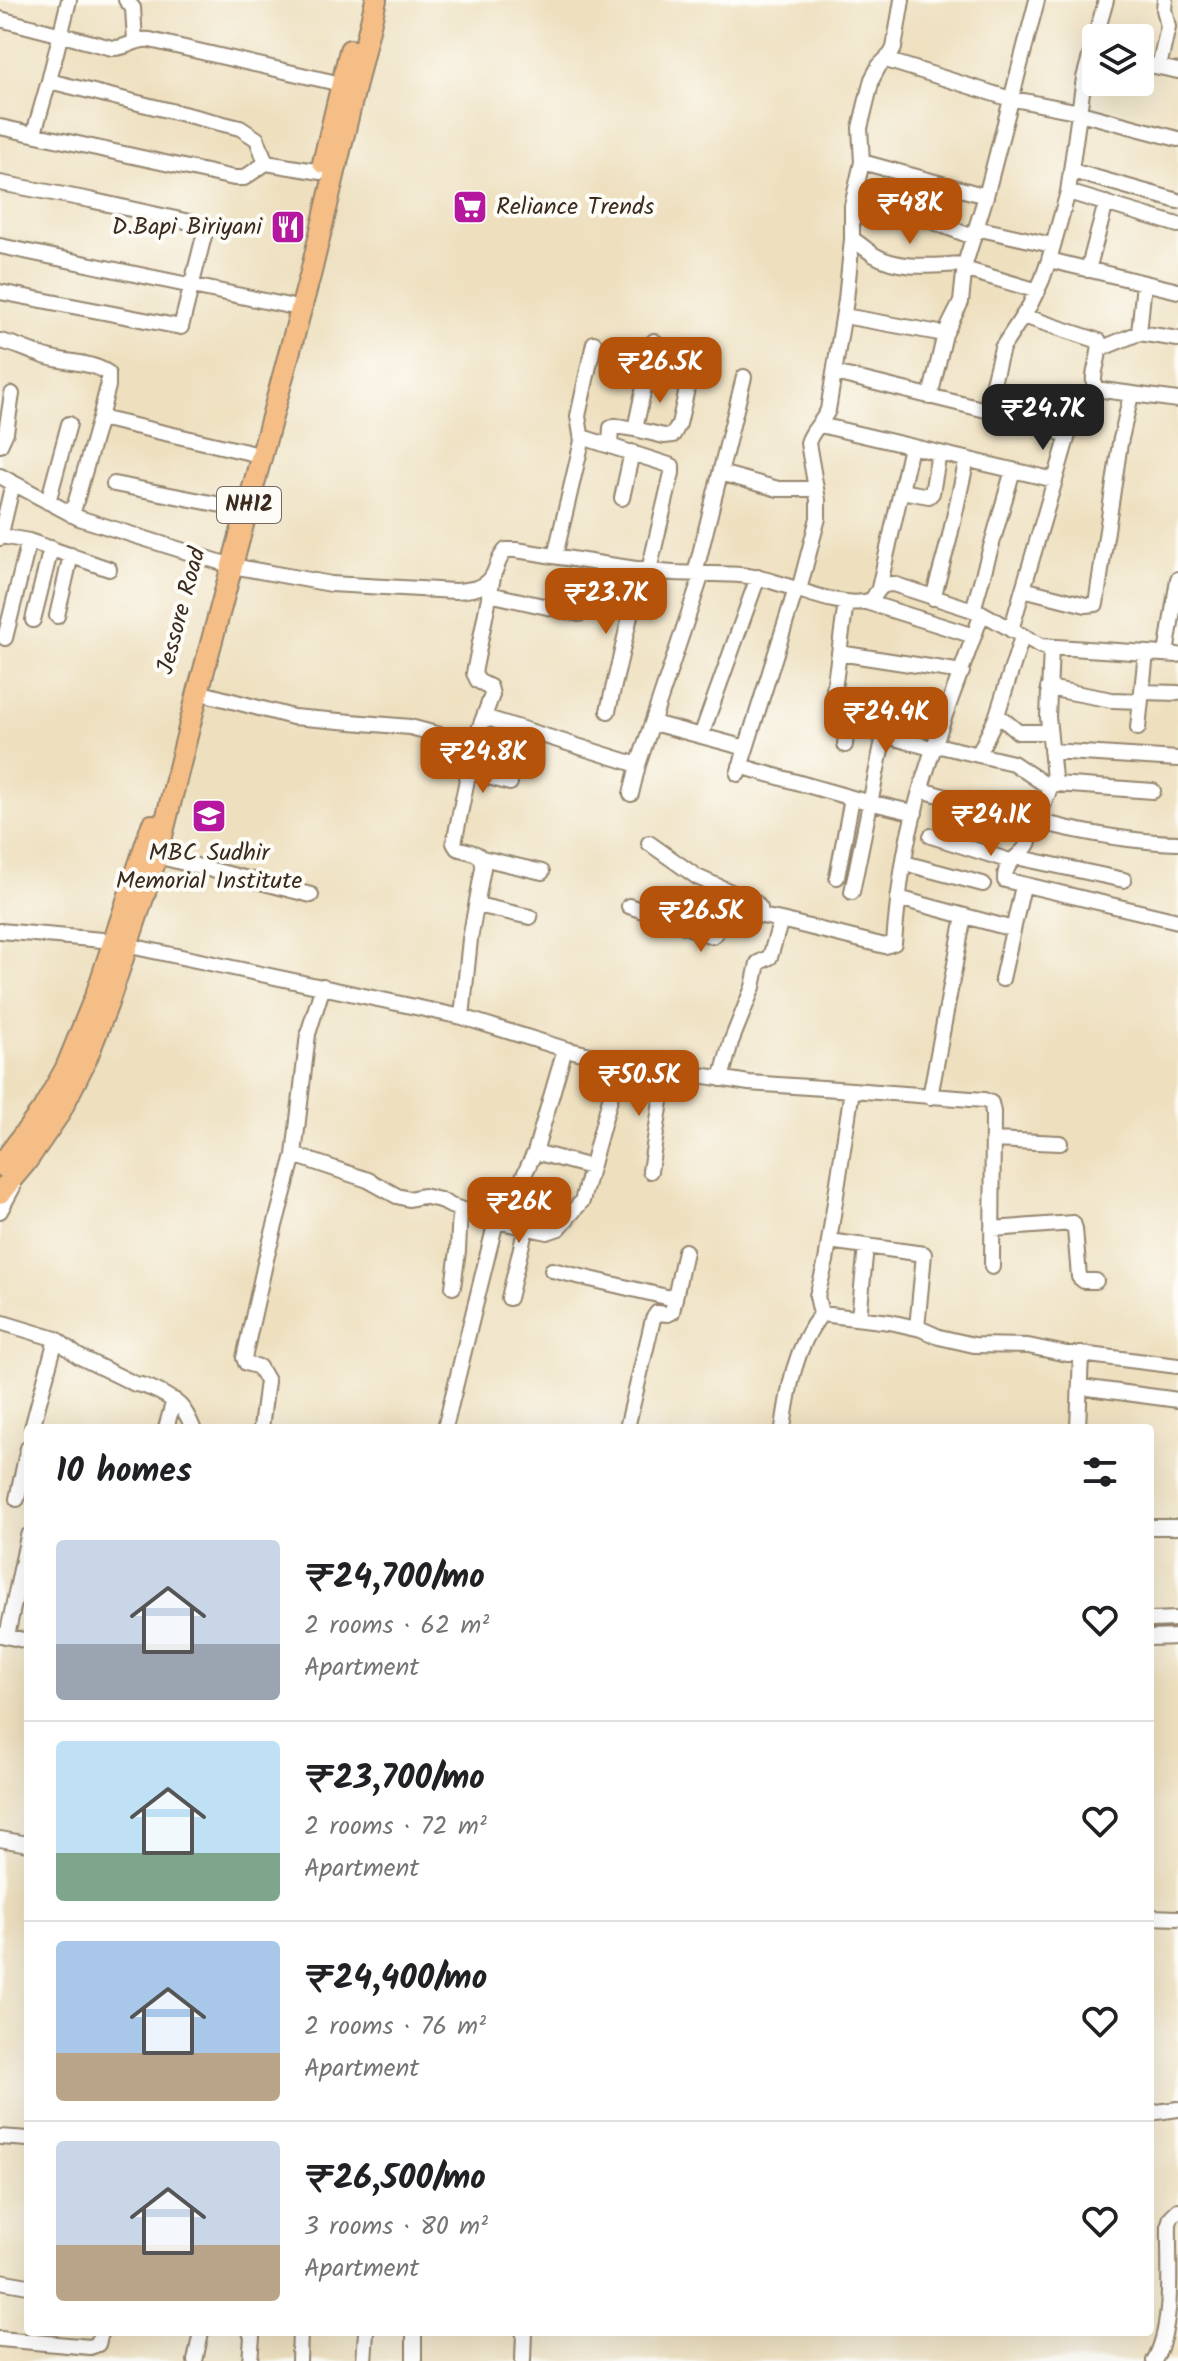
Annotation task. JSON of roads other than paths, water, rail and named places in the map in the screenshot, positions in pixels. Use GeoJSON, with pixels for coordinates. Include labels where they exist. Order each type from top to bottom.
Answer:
{"type":"FeatureCollection","features":[{"type":"Feature","properties":{"kind":"highway","name":"Jessore Road"},"geometry":{"type":"LineString","coordinates":[[0,1166],[43,1109],[102,999],[157,856],[198,692],[237,508],[363,0]]}},
{"type":"Feature","properties":{"kind":"highway","name":"Jessore Road"},"geometry":{"type":"LineString","coordinates":[[121,944],[149,834],[311,272],[376,0]]}},
{"type":"Feature","properties":{"kind":"highway","name":"NH12"},"geometry":{"type":"LineString","coordinates":[[0,1193],[59,1114],[86,1060],[102,999]]}},
{"type":"Feature","properties":{"kind":"street"},"geometry":{"type":"LineString","coordinates":[[34,133],[69,0]]}},
{"type":"Feature","properties":{"kind":"street"},"geometry":{"type":"LineString","coordinates":[[126,0],[133,8],[135,41]]}},
{"type":"Feature","properties":{"kind":"street"},"geometry":{"type":"LineString","coordinates":[[902,0],[894,48],[872,79],[860,128],[862,162],[854,198],[844,316],[835,373],[828,410],[808,443],[818,518],[739,770],[915,813]]}},
{"type":"Feature","properties":{"kind":"street"},"geometry":{"type":"LineString","coordinates":[[930,397],[945,334],[961,302],[964,266],[986,196],[1037,0]]}},
{"type":"Feature","properties":{"kind":"street"},"geometry":{"type":"LineString","coordinates":[[1100,24],[1106,0]]}},
{"type":"Feature","properties":{"kind":"street"},"geometry":{"type":"LineString","coordinates":[[1159,67],[1173,28],[1164,9],[1165,0]]}},
{"type":"Feature","properties":{"kind":"street"},"geometry":{"type":"LineString","coordinates":[[0,19],[112,48],[150,40],[341,84]]}},
{"type":"Feature","properties":{"kind":"street"},"geometry":{"type":"LineString","coordinates":[[886,60],[961,85],[1080,112],[1178,139]]}},
{"type":"Feature","properties":{"kind":"street"},"geometry":{"type":"LineString","coordinates":[[1154,66],[1178,71]]}},
{"type":"Feature","properties":{"kind":"street"},"geometry":{"type":"LineString","coordinates":[[49,81],[240,128],[257,139],[266,163]]}},
{"type":"Feature","properties":{"kind":"street"},"geometry":{"type":"LineString","coordinates":[[986,410],[1002,348],[1038,291],[1051,252],[1068,192],[1082,95]]}},
{"type":"Feature","properties":{"kind":"street"},"geometry":{"type":"LineString","coordinates":[[0,127],[234,178],[244,178],[266,163],[321,172]]}},
{"type":"Feature","properties":{"kind":"street"},"geometry":{"type":"LineString","coordinates":[[862,162],[986,196]]}},
{"type":"Feature","properties":{"kind":"street"},"geometry":{"type":"LineString","coordinates":[[1072,171],[1178,201]]}},
{"type":"Feature","properties":{"kind":"street"},"geometry":{"type":"LineString","coordinates":[[0,183],[203,225],[205,231],[183,325],[177,328],[0,292]]}},
{"type":"Feature","properties":{"kind":"street"},"geometry":{"type":"LineString","coordinates":[[942,225],[954,187]]}},
{"type":"Feature","properties":{"kind":"street"},"geometry":{"type":"LineString","coordinates":[[1068,192],[1178,225]]}},
{"type":"Feature","properties":{"kind":"street"},"geometry":{"type":"LineString","coordinates":[[854,198],[942,225],[1051,252],[1088,270],[1178,291]]}},
{"type":"Feature","properties":{"kind":"street"},"geometry":{"type":"LineString","coordinates":[[1088,270],[1106,203]]}},
{"type":"Feature","properties":{"kind":"street"},"geometry":{"type":"LineString","coordinates":[[852,239],[876,256],[898,264],[964,266],[1038,291]]}},
{"type":"Feature","properties":{"kind":"street"},"geometry":{"type":"LineString","coordinates":[[0,246],[289,306]]}},
{"type":"Feature","properties":{"kind":"street"},"geometry":{"type":"LineString","coordinates":[[1139,333],[1144,283]]}},
{"type":"Feature","properties":{"kind":"street"},"geometry":{"type":"LineString","coordinates":[[844,316],[945,334]]}},
{"type":"Feature","properties":{"kind":"street"},"geometry":{"type":"LineString","coordinates":[[978,755],[996,718],[1023,589],[1068,435],[1095,389],[1093,380],[1100,349],[1099,341],[1095,338],[1023,316]]}},
{"type":"Feature","properties":{"kind":"street"},"geometry":{"type":"LineString","coordinates":[[1100,349],[1139,333],[1178,339]]}},
{"type":"Feature","properties":{"kind":"street"},"geometry":{"type":"LineString","coordinates":[[0,341],[108,373],[100,418],[72,515]]}},
{"type":"Feature","properties":{"kind":"street"},"geometry":{"type":"LineString","coordinates":[[635,429],[654,341]]}},
{"type":"Feature","properties":{"kind":"street"},"geometry":{"type":"LineString","coordinates":[[555,556],[582,437],[578,422],[579,406],[594,343]]}},
{"type":"Feature","properties":{"kind":"street"},"geometry":{"type":"LineString","coordinates":[[610,445],[611,428],[615,426],[673,435],[679,424],[692,367]]}},
{"type":"Feature","properties":{"kind":"street"},"geometry":{"type":"LineString","coordinates":[[835,373],[986,410],[1068,435]]}},
{"type":"Feature","properties":{"kind":"street"},"geometry":{"type":"LineString","coordinates":[[631,794],[698,574],[744,377]]}},
{"type":"Feature","properties":{"kind":"street"},"geometry":{"type":"LineString","coordinates":[[1095,389],[1178,400]]}},
{"type":"Feature","properties":{"kind":"street"},"geometry":{"type":"LineString","coordinates":[[0,445],[6,432],[12,394]]}},
{"type":"Feature","properties":{"kind":"street"},"geometry":{"type":"LineString","coordinates":[[1023,589],[1086,605],[1096,604],[1120,443],[1131,395]]}},
{"type":"Feature","properties":{"kind":"street"},"geometry":{"type":"LineString","coordinates":[[100,418],[251,453]]}},
{"type":"Feature","properties":{"kind":"street"},"geometry":{"type":"LineString","coordinates":[[48,502],[69,424]]}},
{"type":"Feature","properties":{"kind":"street"},"geometry":{"type":"LineString","coordinates":[[820,425],[1055,480]]}},
{"type":"Feature","properties":{"kind":"street"},"geometry":{"type":"LineString","coordinates":[[582,437],[670,464],[673,469],[608,711]]}},
{"type":"Feature","properties":{"kind":"street"},"geometry":{"type":"LineString","coordinates":[[866,602],[872,600],[879,588],[911,447]]}},
{"type":"Feature","properties":{"kind":"street"},"geometry":{"type":"LineString","coordinates":[[622,498],[632,452]]}},
{"type":"Feature","properties":{"kind":"street"},"geometry":{"type":"LineString","coordinates":[[901,491],[929,496],[939,453]]}},
{"type":"Feature","properties":{"kind":"street"},"geometry":{"type":"LineString","coordinates":[[933,598],[967,459]]}},
{"type":"Feature","properties":{"kind":"street"},"geometry":{"type":"LineString","coordinates":[[649,843],[697,877],[756,903],[762,916],[885,946],[894,943],[898,898],[915,813],[974,636],[1013,470]]}},
{"type":"Feature","properties":{"kind":"street"},"geometry":{"type":"LineString","coordinates":[[720,473],[778,489],[816,489]]}},
{"type":"Feature","properties":{"kind":"street"},"geometry":{"type":"LineString","coordinates":[[109,569],[29,541],[0,537],[6,480],[72,515],[227,565],[331,584],[455,591],[474,589],[493,577]]}},
{"type":"Feature","properties":{"kind":"street"},"geometry":{"type":"LineString","coordinates":[[114,484],[237,508]]}},
{"type":"Feature","properties":{"kind":"street"},"geometry":{"type":"LineString","coordinates":[[5,638],[29,541]]}},
{"type":"Feature","properties":{"kind":"street"},"geometry":{"type":"LineString","coordinates":[[33,620],[51,548]]}},
{"type":"Feature","properties":{"kind":"street"},"geometry":{"type":"LineString","coordinates":[[542,872],[482,858],[479,854],[457,848],[454,843],[472,748],[492,691],[478,681],[474,673],[493,577],[500,556],[506,550],[645,570],[758,577],[846,602],[866,602],[974,636]]}},
{"type":"Feature","properties":{"kind":"street"},"geometry":{"type":"LineString","coordinates":[[57,616],[71,555]]}},
{"type":"Feature","properties":{"kind":"street"},"geometry":{"type":"LineString","coordinates":[[701,736],[758,577]]}},
{"type":"Feature","properties":{"kind":"street"},"geometry":{"type":"LineString","coordinates":[[879,588],[893,584],[978,611],[1041,646],[1172,654],[1178,579]]}},
{"type":"Feature","properties":{"kind":"street"},"geometry":{"type":"LineString","coordinates":[[489,594],[579,614]]}},
{"type":"Feature","properties":{"kind":"street"},"geometry":{"type":"LineString","coordinates":[[845,745],[848,713],[833,697],[846,602]]}},
{"type":"Feature","properties":{"kind":"street"},"geometry":{"type":"LineString","coordinates":[[1051,648],[1048,732],[1053,783],[1025,851],[1013,859],[1005,873],[1005,880],[1178,921]]}},
{"type":"Feature","properties":{"kind":"street"},"geometry":{"type":"LineString","coordinates":[[839,653],[962,672]]}},
{"type":"Feature","properties":{"kind":"street"},"geometry":{"type":"LineString","coordinates":[[1138,728],[1146,653]]}},
{"type":"Feature","properties":{"kind":"street"},"geometry":{"type":"LineString","coordinates":[[1048,688],[1112,700],[1178,693]]}},
{"type":"Feature","properties":{"kind":"street"},"geometry":{"type":"LineString","coordinates":[[198,692],[293,717],[410,727],[467,741],[472,748]]}},
{"type":"Feature","properties":{"kind":"street"},"geometry":{"type":"LineString","coordinates":[[484,717],[638,765]]}},
{"type":"Feature","properties":{"kind":"street"},"geometry":{"type":"LineString","coordinates":[[996,718],[1004,720],[1018,732],[1048,732]]}},
{"type":"Feature","properties":{"kind":"street"},"geometry":{"type":"LineString","coordinates":[[653,723],[746,748]]}},
{"type":"Feature","properties":{"kind":"street"},"geometry":{"type":"LineString","coordinates":[[847,725],[1013,763],[1038,780],[1153,791]]}},
{"type":"Feature","properties":{"kind":"street"},"geometry":{"type":"LineString","coordinates":[[852,892],[884,735]]}},
{"type":"Feature","properties":{"kind":"street"},"geometry":{"type":"LineString","coordinates":[[1051,751],[1178,759]]}},
{"type":"Feature","properties":{"kind":"street"},"geometry":{"type":"LineString","coordinates":[[468,771],[510,783]]}},
{"type":"Feature","properties":{"kind":"street"},"geometry":{"type":"LineString","coordinates":[[921,790],[1038,822],[1178,843]]}},
{"type":"Feature","properties":{"kind":"street"},"geometry":{"type":"LineString","coordinates":[[837,877],[852,798]]}},
{"type":"Feature","properties":{"kind":"street"},"geometry":{"type":"LineString","coordinates":[[931,836],[1013,859],[1124,880]]}},
{"type":"Feature","properties":{"kind":"street"},"geometry":{"type":"LineString","coordinates":[[157,856],[311,895]]}},
{"type":"Feature","properties":{"kind":"street"},"geometry":{"type":"LineString","coordinates":[[462,1017],[482,858]]}},
{"type":"Feature","properties":{"kind":"street"},"geometry":{"type":"LineString","coordinates":[[904,863],[983,884]]}},
{"type":"Feature","properties":{"kind":"street"},"geometry":{"type":"LineString","coordinates":[[1002,979],[1023,886]]}},
{"type":"Feature","properties":{"kind":"street"},"geometry":{"type":"LineString","coordinates":[[629,906],[712,936],[716,933],[728,891]]}},
{"type":"Feature","properties":{"kind":"street"},"geometry":{"type":"LineString","coordinates":[[898,898],[1013,929]]}},
{"type":"Feature","properties":{"kind":"street"},"geometry":{"type":"LineString","coordinates":[[477,905],[530,917]]}},
{"type":"Feature","properties":{"kind":"street"},"geometry":{"type":"LineString","coordinates":[[930,1097],[964,916]]}},
{"type":"Feature","properties":{"kind":"street"},"geometry":{"type":"LineString","coordinates":[[721,1079],[731,1042],[753,987],[755,969],[758,963],[770,957],[781,920]]}},
{"type":"Feature","properties":{"kind":"street"},"geometry":{"type":"LineString","coordinates":[[0,931],[56,934],[121,944],[323,986],[462,1017],[565,1049],[666,1070],[749,1083],[988,1101],[993,1112],[992,1267]]}},
{"type":"Feature","properties":{"kind":"street"},"geometry":{"type":"LineString","coordinates":[[262,1424],[267,1381],[259,1367],[246,1363],[244,1358],[294,1155],[308,1034],[323,986]]}},
{"type":"Feature","properties":{"kind":"street"},"geometry":{"type":"LineString","coordinates":[[523,1177],[535,1152],[565,1049]]}},
{"type":"Feature","properties":{"kind":"street"},"geometry":{"type":"LineString","coordinates":[[294,1155],[368,1180],[397,1196],[409,1199],[423,1196],[440,1200],[496,1221],[547,1232],[559,1228],[582,1201],[620,1062]]}},
{"type":"Feature","properties":{"kind":"street"},"geometry":{"type":"LineString","coordinates":[[650,1171],[666,1070]]}},
{"type":"Feature","properties":{"kind":"street"},"geometry":{"type":"LineString","coordinates":[[821,1314],[817,1296],[829,1241],[852,1090]]}},
{"type":"Feature","properties":{"kind":"street"},"geometry":{"type":"LineString","coordinates":[[993,1140],[1060,1143]]}},
{"type":"Feature","properties":{"kind":"street"},"geometry":{"type":"LineString","coordinates":[[535,1152],[591,1167]]}},
{"type":"Feature","properties":{"kind":"street"},"geometry":{"type":"LineString","coordinates":[[0,1210],[26,1162]]}},
{"type":"Feature","properties":{"kind":"street"},"geometry":{"type":"LineString","coordinates":[[453,1287],[460,1209]]}},
{"type":"Feature","properties":{"kind":"street"},"geometry":{"type":"LineString","coordinates":[[446,1424],[496,1221]]}},
{"type":"Feature","properties":{"kind":"street"},"geometry":{"type":"LineString","coordinates":[[992,1229],[1073,1223],[1079,1277],[1084,1281],[1096,1281]]}},
{"type":"Feature","properties":{"kind":"street"},"geometry":{"type":"LineString","coordinates":[[509,1298],[526,1227]]}},
{"type":"Feature","properties":{"kind":"street"},"geometry":{"type":"LineString","coordinates":[[829,1241],[924,1254],[917,1328]]}},
{"type":"Feature","properties":{"kind":"street"},"geometry":{"type":"LineString","coordinates":[[859,1318],[866,1246]]}},
{"type":"Feature","properties":{"kind":"street"},"geometry":{"type":"LineString","coordinates":[[628,1424],[653,1319],[657,1313],[671,1314],[685,1251]]}},
{"type":"Feature","properties":{"kind":"street"},"geometry":{"type":"LineString","coordinates":[[552,1270],[675,1299]]}},
{"type":"Feature","properties":{"kind":"street"},"geometry":{"type":"LineString","coordinates":[[821,1314],[917,1328],[974,1345],[1028,1346],[1067,1354],[1178,1366]]}},
{"type":"Feature","properties":{"kind":"street"},"geometry":{"type":"LineString","coordinates":[[784,1424],[799,1348],[821,1314]]}},
{"type":"Feature","properties":{"kind":"street"},"geometry":{"type":"LineString","coordinates":[[0,1322],[56,1339],[78,1356],[174,1400],[188,1414],[192,1424]]}},
{"type":"Feature","properties":{"kind":"street"},"geometry":{"type":"LineString","coordinates":[[33,1424],[56,1339]]}},
{"type":"Feature","properties":{"kind":"street"},"geometry":{"type":"LineString","coordinates":[[1078,1424],[1081,1354]]}},
{"type":"Feature","properties":{"kind":"street"},"geometry":{"type":"LineString","coordinates":[[1081,1387],[1178,1400]]}},
{"type":"Feature","properties":{"kind":"street"},"geometry":{"type":"LineString","coordinates":[[167,1424],[174,1400]]}},
{"type":"Feature","properties":{"kind":"street"},"geometry":{"type":"LineString","coordinates":[[17,1499],[24,1467]]}},
{"type":"Feature","properties":{"kind":"street"},"geometry":{"type":"LineString","coordinates":[[1154,1527],[1178,1527]]}},
{"type":"Feature","properties":{"kind":"street"},"geometry":{"type":"LineString","coordinates":[[24,1552],[3,1635],[24,1640]]}},
{"type":"Feature","properties":{"kind":"street"},"geometry":{"type":"LineString","coordinates":[[1154,1620],[1178,1619]]}},
{"type":"Feature","properties":{"kind":"street"},"geometry":{"type":"LineString","coordinates":[[1154,1638],[1178,1637]]}},
{"type":"Feature","properties":{"kind":"street"},"geometry":{"type":"LineString","coordinates":[[0,1839],[24,1843]]}},
{"type":"Feature","properties":{"kind":"street"},"geometry":{"type":"LineString","coordinates":[[1154,1917],[1178,1918]]}},
{"type":"Feature","properties":{"kind":"street"},"geometry":{"type":"LineString","coordinates":[[1154,2112],[1178,2109]]}},
{"type":"Feature","properties":{"kind":"street"},"geometry":{"type":"LineString","coordinates":[[0,2137],[24,2139]]}},
{"type":"Feature","properties":{"kind":"street"},"geometry":{"type":"LineString","coordinates":[[1154,2361],[1162,2344],[1168,2314],[1169,2224],[1178,2210]]}},
{"type":"Feature","properties":{"kind":"street"},"geometry":{"type":"LineString","coordinates":[[0,2281],[24,2285]]}},
{"type":"Feature","properties":{"kind":"street"},"geometry":{"type":"LineString","coordinates":[[0,2339],[90,2347],[98,2344],[100,2336]]}},
{"type":"Feature","properties":{"kind":"street"},"geometry":{"type":"LineString","coordinates":[[195,2361],[200,2336]]}},
{"type":"Feature","properties":{"kind":"street"},"geometry":{"type":"LineString","coordinates":[[250,2361],[252,2336]]}},
{"type":"Feature","properties":{"kind":"street"},"geometry":{"type":"LineString","coordinates":[[299,2361],[300,2336]]}},
{"type":"Feature","properties":{"kind":"street"},"geometry":{"type":"LineString","coordinates":[[364,2361],[366,2336]]}},
{"type":"Feature","properties":{"kind":"street"},"geometry":{"type":"LineString","coordinates":[[414,2336],[414,2361]]}},
{"type":"Feature","properties":{"kind":"street"},"geometry":{"type":"LineString","coordinates":[[523,2361],[524,2336]]}},
{"type":"Feature","properties":{"kind":"street"},"geometry":{"type":"LineString","coordinates":[[1162,2344],[1178,2344]]}},
{"type":"Feature","properties":{"kind":"place","name":"Reliance Trends"},"geometry":{"type":"Point","coordinates":[470,207]}},
{"type":"Feature","properties":{"kind":"place","name":"D.Bapi Biriyani"},"geometry":{"type":"Point","coordinates":[288,227]}},
{"type":"Feature","properties":{"kind":"place","name":"MBC Sudhir Memorial Institute"},"geometry":{"type":"Point","coordinates":[209,816]}}]}
